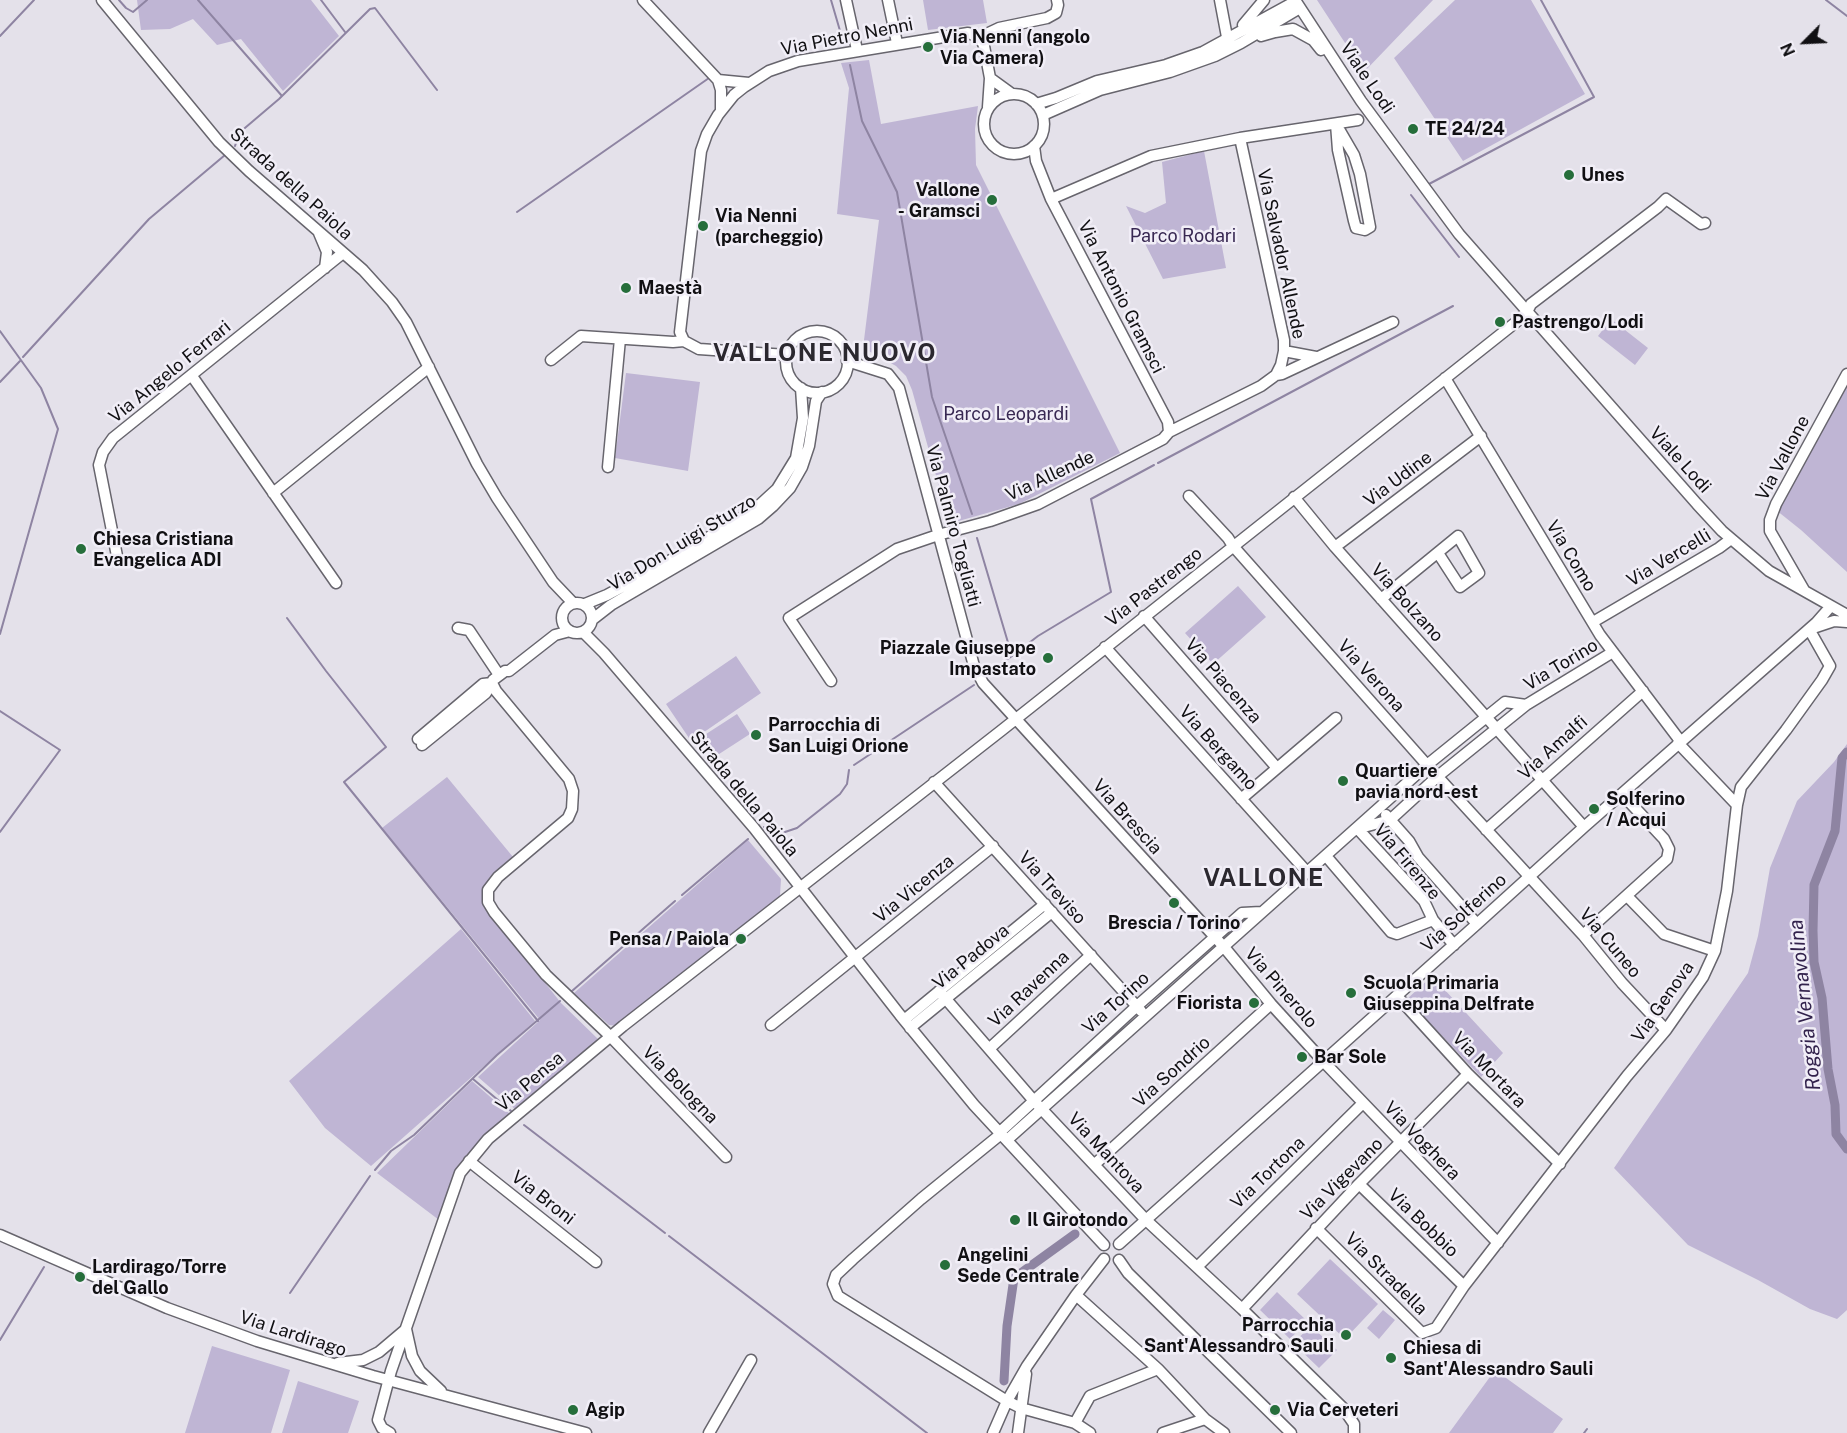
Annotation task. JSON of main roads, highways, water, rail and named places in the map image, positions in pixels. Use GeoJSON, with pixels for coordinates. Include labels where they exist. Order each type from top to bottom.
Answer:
{"type":"FeatureCollection","features":[{"type":"Feature","properties":{"kind":"waterway"},"geometry":{"type":"LineString","coordinates":[[0,36],[34,0]]}},
{"type":"Feature","properties":{"kind":"waterway"},"geometry":{"type":"LineString","coordinates":[[119,0],[133,12],[147,0]]}},
{"type":"Feature","properties":{"kind":"waterway"},"geometry":{"type":"LineString","coordinates":[[198,0],[282,96]]}},
{"type":"Feature","properties":{"kind":"waterway"},"geometry":{"type":"LineString","coordinates":[[321,0],[345,32]]}},
{"type":"Feature","properties":{"kind":"waterway"},"geometry":{"type":"LineString","coordinates":[[831,0],[843,41]]}},
{"type":"Feature","properties":{"kind":"waterway"},"geometry":{"type":"LineString","coordinates":[[1429,184],[1594,97],[1541,0]]}},
{"type":"Feature","properties":{"kind":"waterway"},"geometry":{"type":"LineString","coordinates":[[1826,0],[1847,16]]}},
{"type":"Feature","properties":{"kind":"waterway"},"geometry":{"type":"LineString","coordinates":[[235,146],[239,133],[279,99],[370,9],[375,8],[437,90]]}},
{"type":"Feature","properties":{"kind":"waterway"},"geometry":{"type":"LineString","coordinates":[[850,65],[862,121],[897,192],[932,397],[972,514]]}},
{"type":"Feature","properties":{"kind":"waterway"},"geometry":{"type":"LineString","coordinates":[[517,212],[709,78]]}},
{"type":"Feature","properties":{"kind":"waterway"},"geometry":{"type":"LineString","coordinates":[[23,357],[149,219],[225,155]]}},
{"type":"Feature","properties":{"kind":"waterway"},"geometry":{"type":"LineString","coordinates":[[1411,195],[1459,257]]}},
{"type":"Feature","properties":{"kind":"waterway"},"geometry":{"type":"LineString","coordinates":[[1158,463],[1453,306]]}},
{"type":"Feature","properties":{"kind":"waterway"},"geometry":{"type":"LineString","coordinates":[[0,331],[41,388],[58,429],[0,634]]}},
{"type":"Feature","properties":{"kind":"waterway"},"geometry":{"type":"LineString","coordinates":[[0,382],[20,361]]}},
{"type":"Feature","properties":{"kind":"waterway"},"geometry":{"type":"LineString","coordinates":[[1012,656],[1038,636],[1111,592],[1091,499],[1154,465]]}},
{"type":"Feature","properties":{"kind":"waterway"},"geometry":{"type":"LineString","coordinates":[[977,538],[1012,656],[991,671]]}},
{"type":"Feature","properties":{"kind":"waterway"},"geometry":{"type":"LineString","coordinates":[[287,618],[386,747],[344,782],[538,1021]]}},
{"type":"Feature","properties":{"kind":"waterway"},"geometry":{"type":"LineString","coordinates":[[854,765],[974,685]]}},
{"type":"Feature","properties":{"kind":"waterway"},"geometry":{"type":"LineString","coordinates":[[0,711],[60,750],[0,832]]}},
{"type":"Feature","properties":{"kind":"waterway","name":"Roggia Vernavolina"},"geometry":{"type":"LineString","coordinates":[[1847,752],[1842,758],[1835,831],[1814,885],[1813,931],[1814,962],[1822,998],[1828,1069],[1835,1105],[1836,1134],[1847,1149]]}},
{"type":"Feature","properties":{"kind":"waterway"},"geometry":{"type":"LineString","coordinates":[[764,827],[785,832],[797,828],[840,794],[847,784],[849,770]]}},
{"type":"Feature","properties":{"kind":"waterway"},"geometry":{"type":"LineString","coordinates":[[682,895],[748,839]]}},
{"type":"Feature","properties":{"kind":"waterway"},"geometry":{"type":"LineString","coordinates":[[572,991],[675,901]]}},
{"type":"Feature","properties":{"kind":"waterway"},"geometry":{"type":"LineString","coordinates":[[375,1170],[391,1151],[414,1135],[497,1055],[560,1001]]}},
{"type":"Feature","properties":{"kind":"waterway"},"geometry":{"type":"LineString","coordinates":[[473,1079],[511,1111]]}},
{"type":"Feature","properties":{"kind":"waterway"},"geometry":{"type":"LineString","coordinates":[[524,1125],[665,1233]]}},
{"type":"Feature","properties":{"kind":"waterway"},"geometry":{"type":"LineString","coordinates":[[290,1293],[370,1176]]}},
{"type":"Feature","properties":{"kind":"waterway"},"geometry":{"type":"LineString","coordinates":[[1004,1381],[1007,1326],[1014,1278],[1075,1234]]}},
{"type":"Feature","properties":{"kind":"waterway"},"geometry":{"type":"LineString","coordinates":[[669,1236],[927,1433]]}},
{"type":"Feature","properties":{"kind":"waterway"},"geometry":{"type":"LineString","coordinates":[[0,1340],[44,1267]]}},
{"type":"Feature","properties":{"kind":"waterway"},"geometry":{"type":"LineString","coordinates":[[1584,1433],[1587,1429]]}},
{"type":"Feature","properties":{"kind":"place","name":"Via Nenni (angolo Via Camera)"},"geometry":{"type":"Point","coordinates":[928,47]}},
{"type":"Feature","properties":{"kind":"place","name":"TE 24/24"},"geometry":{"type":"Point","coordinates":[1413,129]}},
{"type":"Feature","properties":{"kind":"place","name":"Unes"},"geometry":{"type":"Point","coordinates":[1569,175]}},
{"type":"Feature","properties":{"kind":"place","name":"Vallone - Gramsci"},"geometry":{"type":"Point","coordinates":[992,200]}},
{"type":"Feature","properties":{"kind":"place","name":"Via Nenni (parcheggio)"},"geometry":{"type":"Point","coordinates":[703,226]}},
{"type":"Feature","properties":{"kind":"place","name":"Maestà"},"geometry":{"type":"Point","coordinates":[626,288]}},
{"type":"Feature","properties":{"kind":"place","name":"Pastrengo/Lodi"},"geometry":{"type":"Point","coordinates":[1500,322]}},
{"type":"Feature","properties":{"kind":"place","name":"Chiesa Cristiana Evangelica ADI"},"geometry":{"type":"Point","coordinates":[81,549]}},
{"type":"Feature","properties":{"kind":"place","name":"Piazzale Giuseppe Impastato"},"geometry":{"type":"Point","coordinates":[1048,658]}},
{"type":"Feature","properties":{"kind":"place","name":"Parrocchia di San Luigi Orione"},"geometry":{"type":"Point","coordinates":[756,735]}},
{"type":"Feature","properties":{"kind":"place","name":"Quartiere pavia nord-est"},"geometry":{"type":"Point","coordinates":[1343,781]}},
{"type":"Feature","properties":{"kind":"place","name":"Solferino / Acqui"},"geometry":{"type":"Point","coordinates":[1594,809]}},
{"type":"Feature","properties":{"kind":"place","name":"Brescia / Torino"},"geometry":{"type":"Point","coordinates":[1174,903]}},
{"type":"Feature","properties":{"kind":"place","name":"Pensa / Paiola"},"geometry":{"type":"Point","coordinates":[741,939]}},
{"type":"Feature","properties":{"kind":"place","name":"Scuola Primaria Giuseppina Delfrate"},"geometry":{"type":"Point","coordinates":[1351,993]}},
{"type":"Feature","properties":{"kind":"place","name":"Fiorista"},"geometry":{"type":"Point","coordinates":[1254,1003]}},
{"type":"Feature","properties":{"kind":"place","name":"Bar Sole"},"geometry":{"type":"Point","coordinates":[1302,1057]}},
{"type":"Feature","properties":{"kind":"place","name":"Il Girotondo"},"geometry":{"type":"Point","coordinates":[1015,1220]}},
{"type":"Feature","properties":{"kind":"place","name":"Angelini Sede Centrale"},"geometry":{"type":"Point","coordinates":[945,1265]}},
{"type":"Feature","properties":{"kind":"place","name":"Lardirago/Torre del Gallo"},"geometry":{"type":"Point","coordinates":[80,1277]}},
{"type":"Feature","properties":{"kind":"place","name":"Parrocchia Sant'Alessandro Sauli"},"geometry":{"type":"Point","coordinates":[1346,1335]}},
{"type":"Feature","properties":{"kind":"place","name":"Chiesa di Sant'Alessandro Sauli"},"geometry":{"type":"Point","coordinates":[1391,1358]}},
{"type":"Feature","properties":{"kind":"place","name":"Agip"},"geometry":{"type":"Point","coordinates":[573,1410]}},
{"type":"Feature","properties":{"kind":"place","name":"Via Cerveteri"},"geometry":{"type":"Point","coordinates":[1275,1410]}},
{"type":"Feature","properties":{"kind":"district","name":"VALLONE NUOVO"},"geometry":{"type":"Point","coordinates":[825,354]}},
{"type":"Feature","properties":{"kind":"district","name":"VALLONE"},"geometry":{"type":"Point","coordinates":[1264,879]}},
{"type":"Feature","properties":{"kind":"park label","name":"Parco Rodari"},"geometry":{"type":"Point","coordinates":[1183,236]}},
{"type":"Feature","properties":{"kind":"park label","name":"Parco Leopardi"},"geometry":{"type":"Point","coordinates":[1006,414]}}]}
